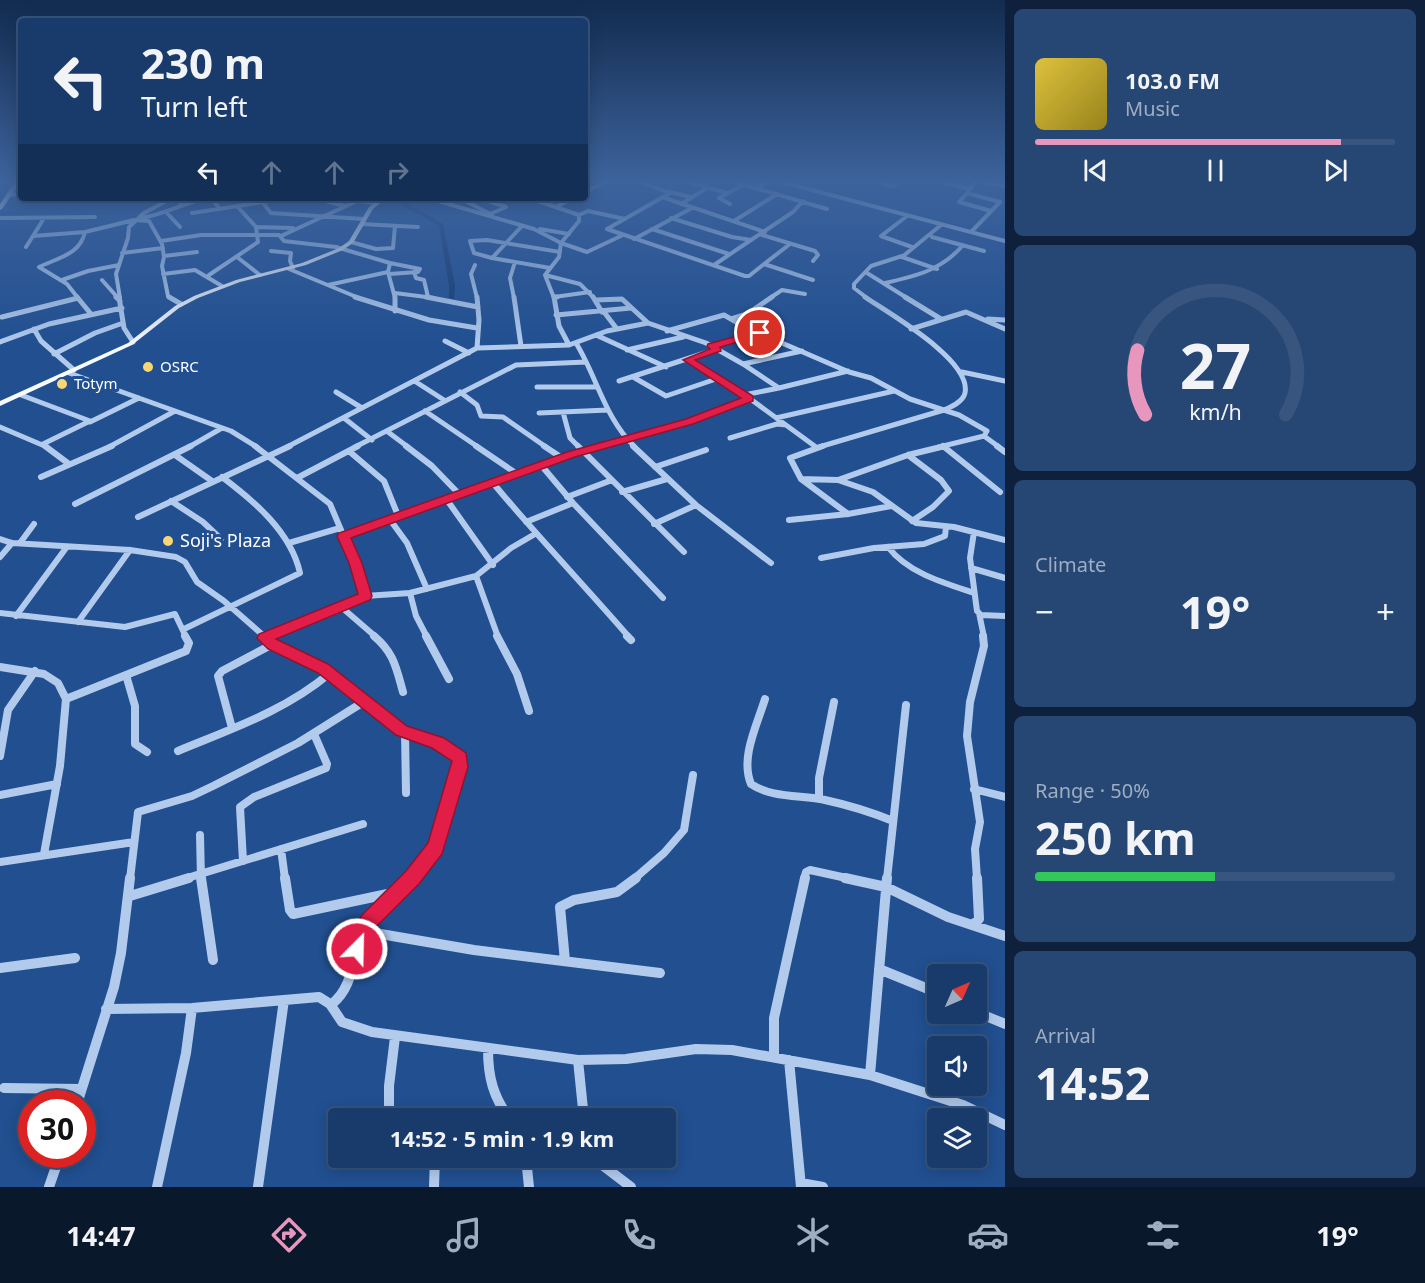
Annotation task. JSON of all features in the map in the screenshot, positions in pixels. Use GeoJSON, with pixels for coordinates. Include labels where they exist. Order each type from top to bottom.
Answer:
{"type":"FeatureCollection","features":[{"type":"Feature","properties":{"kind":"main road"},"geometry":{"type":"LineString","coordinates":[[0,404],[133,342],[181,304],[222,286],[291,268],[341,249],[351,242],[355,235]]}},
{"type":"Feature","properties":{"kind":"street"},"geometry":{"type":"LineString","coordinates":[[26,248],[33,236],[41,235]]}},
{"type":"Feature","properties":{"kind":"street"},"geometry":{"type":"LineString","coordinates":[[85,235],[76,250],[39,267],[62,280],[91,314]]}},
{"type":"Feature","properties":{"kind":"street"},"geometry":{"type":"LineString","coordinates":[[128,235],[116,274],[123,323],[133,342]]}},
{"type":"Feature","properties":{"kind":"street"},"geometry":{"type":"LineString","coordinates":[[158,235],[163,248],[163,274],[168,296],[181,304]]}},
{"type":"Feature","properties":{"kind":"street"},"geometry":{"type":"LineString","coordinates":[[161,241],[198,235]]}},
{"type":"Feature","properties":{"kind":"street"},"geometry":{"type":"LineString","coordinates":[[209,275],[256,244],[258,235]]}},
{"type":"Feature","properties":{"kind":"street"},"geometry":{"type":"LineString","coordinates":[[267,235],[281,236],[287,241],[341,249],[421,270],[389,273],[328,285]]}},
{"type":"Feature","properties":{"kind":"street"},"geometry":{"type":"LineString","coordinates":[[351,242],[376,249],[393,248],[394,235]]}},
{"type":"Feature","properties":{"kind":"street"},"geometry":{"type":"LineString","coordinates":[[492,258],[514,235]]}},
{"type":"Feature","properties":{"kind":"street"},"geometry":{"type":"LineString","coordinates":[[546,235],[586,252],[621,235]]}},
{"type":"Feature","properties":{"kind":"street"},"geometry":{"type":"LineString","coordinates":[[545,275],[557,260],[561,243],[568,235]]}},
{"type":"Feature","properties":{"kind":"street"},"geometry":{"type":"LineString","coordinates":[[623,235],[747,276],[790,244]]}},
{"type":"Feature","properties":{"kind":"street"},"geometry":{"type":"LineString","coordinates":[[634,239],[640,235]]}},
{"type":"Feature","properties":{"kind":"street"},"geometry":{"type":"LineString","coordinates":[[672,235],[729,254]]}},
{"type":"Feature","properties":{"kind":"street"},"geometry":{"type":"LineString","coordinates":[[733,235],[751,240]]}},
{"type":"Feature","properties":{"kind":"street"},"geometry":{"type":"LineString","coordinates":[[714,265],[759,235]]}},
{"type":"Feature","properties":{"kind":"street"},"geometry":{"type":"LineString","coordinates":[[769,235],[817,252],[818,255],[813,261]]}},
{"type":"Feature","properties":{"kind":"street"},"geometry":{"type":"LineString","coordinates":[[882,235],[912,247]]}},
{"type":"Feature","properties":{"kind":"street"},"geometry":{"type":"LineString","coordinates":[[984,235],[1005,241]]}},
{"type":"Feature","properties":{"kind":"street"},"geometry":{"type":"LineString","coordinates":[[848,514],[801,479],[789,459],[816,447],[944,410],[960,401],[965,394],[966,384],[962,372],[946,355],[854,288],[854,284],[873,265],[902,256],[912,247],[932,237],[984,251]]}},
{"type":"Feature","properties":{"kind":"street"},"geometry":{"type":"LineString","coordinates":[[550,268],[474,253],[470,242],[487,240],[560,252]]}},
{"type":"Feature","properties":{"kind":"street"},"geometry":{"type":"LineString","coordinates":[[885,283],[937,269],[958,253],[963,245]]}},
{"type":"Feature","properties":{"kind":"street"},"geometry":{"type":"LineString","coordinates":[[237,246],[248,250]]}},
{"type":"Feature","properties":{"kind":"street"},"geometry":{"type":"LineString","coordinates":[[122,253],[163,248]]}},
{"type":"Feature","properties":{"kind":"street"},"geometry":{"type":"LineString","coordinates":[[271,251],[291,253],[291,268],[395,311],[457,326],[477,328]]}},
{"type":"Feature","properties":{"kind":"street"},"geometry":{"type":"LineString","coordinates":[[164,256],[197,252]]}},
{"type":"Feature","properties":{"kind":"street"},"geometry":{"type":"LineString","coordinates":[[902,256],[909,261],[937,269]]}},
{"type":"Feature","properties":{"kind":"street"},"geometry":{"type":"LineString","coordinates":[[237,257],[260,275]]}},
{"type":"Feature","properties":{"kind":"street"},"geometry":{"type":"LineString","coordinates":[[515,262],[510,278],[518,315],[521,346]]}},
{"type":"Feature","properties":{"kind":"street"},"geometry":{"type":"LineString","coordinates":[[390,263],[389,273],[395,293],[395,311]]}},
{"type":"Feature","properties":{"kind":"street"},"geometry":{"type":"LineString","coordinates":[[764,264],[813,280]]}},
{"type":"Feature","properties":{"kind":"street"},"geometry":{"type":"LineString","coordinates":[[62,280],[88,271],[119,265]]}},
{"type":"Feature","properties":{"kind":"street"},"geometry":{"type":"LineString","coordinates":[[475,265],[471,274],[476,284],[478,307],[477,348]]}},
{"type":"Feature","properties":{"kind":"street"},"geometry":{"type":"LineString","coordinates":[[163,274],[193,269],[209,275],[222,286]]}},
{"type":"Feature","properties":{"kind":"street"},"geometry":{"type":"LineString","coordinates":[[414,272],[416,278],[424,280],[428,297]]}},
{"type":"Feature","properties":{"kind":"street"},"geometry":{"type":"LineString","coordinates":[[867,273],[941,319]]}},
{"type":"Feature","properties":{"kind":"street"},"geometry":{"type":"LineString","coordinates":[[545,275],[582,283],[617,328]]}},
{"type":"Feature","properties":{"kind":"street"},"geometry":{"type":"LineString","coordinates":[[545,275],[554,297],[556,315],[586,362],[618,430],[696,505],[771,563]]}},
{"type":"Feature","properties":{"kind":"street"},"geometry":{"type":"LineString","coordinates":[[102,280],[121,301]]}},
{"type":"Feature","properties":{"kind":"street"},"geometry":{"type":"LineString","coordinates":[[731,319],[752,312],[782,290],[805,294]]}},
{"type":"Feature","properties":{"kind":"street"},"geometry":{"type":"LineString","coordinates":[[554,297],[590,292]]}},
{"type":"Feature","properties":{"kind":"street"},"geometry":{"type":"LineString","coordinates":[[395,293],[478,307]]}},
{"type":"Feature","properties":{"kind":"street"},"geometry":{"type":"LineString","coordinates":[[2,317],[78,298]]}},
{"type":"Feature","properties":{"kind":"street"},"geometry":{"type":"LineString","coordinates":[[596,300],[621,298],[648,323],[715,348],[779,388]]}},
{"type":"Feature","properties":{"kind":"street"},"geometry":{"type":"LineString","coordinates":[[0,342],[34,329],[122,308]]}},
{"type":"Feature","properties":{"kind":"street"},"geometry":{"type":"LineString","coordinates":[[556,315],[632,308]]}},
{"type":"Feature","properties":{"kind":"street"},"geometry":{"type":"LineString","coordinates":[[911,329],[966,312],[1005,329]]}},
{"type":"Feature","properties":{"kind":"street"},"geometry":{"type":"LineString","coordinates":[[667,330],[720,315],[848,371],[867,376],[894,391],[982,426],[987,434],[984,436]]}},
{"type":"Feature","properties":{"kind":"street"},"geometry":{"type":"LineString","coordinates":[[982,318],[1005,320]]}},
{"type":"Feature","properties":{"kind":"street"},"geometry":{"type":"LineString","coordinates":[[54,354],[95,333],[123,323]]}},
{"type":"Feature","properties":{"kind":"street"},"geometry":{"type":"LineString","coordinates":[[138,517],[268,456],[416,382],[477,348],[573,344],[617,328],[648,323]]}},
{"type":"Feature","properties":{"kind":"street"},"geometry":{"type":"LineString","coordinates":[[34,329],[41,340],[72,372],[222,428],[246,440],[330,504],[356,563],[365,596]]}},
{"type":"Feature","properties":{"kind":"street"},"geometry":{"type":"LineString","coordinates":[[619,381],[688,360],[760,333]]}},
{"type":"Feature","properties":{"kind":"street"},"geometry":{"type":"LineString","coordinates":[[596,335],[666,367]]}},
{"type":"Feature","properties":{"kind":"street"},"geometry":{"type":"LineString","coordinates":[[627,350],[686,336]]}},
{"type":"Feature","properties":{"kind":"street"},"geometry":{"type":"LineString","coordinates":[[445,341],[469,354]]}},
{"type":"Feature","properties":{"kind":"street"},"geometry":{"type":"LineString","coordinates":[[743,364],[802,351]]}},
{"type":"Feature","properties":{"kind":"street"},"geometry":{"type":"LineString","coordinates":[[688,360],[746,397],[816,447]]}},
{"type":"Feature","properties":{"kind":"street"},"geometry":{"type":"LineString","coordinates":[[297,478],[388,432],[444,400],[520,364],[586,362]]}},
{"type":"Feature","properties":{"kind":"street"},"geometry":{"type":"LineString","coordinates":[[344,536],[582,451],[689,422],[746,397],[848,371]]}},
{"type":"Feature","properties":{"kind":"street"},"geometry":{"type":"LineString","coordinates":[[962,372],[1005,381]]}},
{"type":"Feature","properties":{"kind":"street"},"geometry":{"type":"LineString","coordinates":[[633,377],[666,396],[718,378]]}},
{"type":"Feature","properties":{"kind":"street"},"geometry":{"type":"LineString","coordinates":[[416,382],[444,400]]}},
{"type":"Feature","properties":{"kind":"street"},"geometry":{"type":"LineString","coordinates":[[537,387],[597,387]]}},
{"type":"Feature","properties":{"kind":"street"},"geometry":{"type":"LineString","coordinates":[[730,438],[894,391]]}},
{"type":"Feature","properties":{"kind":"street"},"geometry":{"type":"LineString","coordinates":[[336,392],[362,408]]}},
{"type":"Feature","properties":{"kind":"street"},"geometry":{"type":"LineString","coordinates":[[460,392],[477,405],[481,416],[503,417],[562,458]]}},
{"type":"Feature","properties":{"kind":"street"},"geometry":{"type":"LineString","coordinates":[[21,395],[90,422]]}},
{"type":"Feature","properties":{"kind":"street"},"geometry":{"type":"LineString","coordinates":[[43,444],[139,398]]}},
{"type":"Feature","properties":{"kind":"street"},"geometry":{"type":"LineString","coordinates":[[539,413],[608,410]]}},
{"type":"Feature","properties":{"kind":"street"},"geometry":{"type":"LineString","coordinates":[[41,477],[116,444],[175,411]]}},
{"type":"Feature","properties":{"kind":"street"},"geometry":{"type":"LineString","coordinates":[[425,411],[517,474]]}},
{"type":"Feature","properties":{"kind":"street"},"geometry":{"type":"LineString","coordinates":[[563,412],[567,434],[684,552]]}},
{"type":"Feature","properties":{"kind":"street"},"geometry":{"type":"LineString","coordinates":[[344,418],[372,440]]}},
{"type":"Feature","properties":{"kind":"street"},"geometry":{"type":"LineString","coordinates":[[0,428],[43,444],[69,464]]}},
{"type":"Feature","properties":{"kind":"street"},"geometry":{"type":"LineString","coordinates":[[75,504],[175,455],[222,428]]}},
{"type":"Feature","properties":{"kind":"street"},"geometry":{"type":"LineString","coordinates":[[0,435],[9,431]]}},
{"type":"Feature","properties":{"kind":"street"},"geometry":{"type":"LineString","coordinates":[[388,432],[432,466],[460,495]]}},
{"type":"Feature","properties":{"kind":"street"},"geometry":{"type":"LineString","coordinates":[[838,480],[908,455],[984,436]]}},
{"type":"Feature","properties":{"kind":"street"},"geometry":{"type":"LineString","coordinates":[[984,436],[1005,452]]}},
{"type":"Feature","properties":{"kind":"street"},"geometry":{"type":"LineString","coordinates":[[942,446],[973,468],[1000,492]]}},
{"type":"Feature","properties":{"kind":"street"},"geometry":{"type":"LineString","coordinates":[[656,467],[706,450]]}},
{"type":"Feature","properties":{"kind":"street"},"geometry":{"type":"LineString","coordinates":[[350,452],[384,481],[399,518]]}},
{"type":"Feature","properties":{"kind":"street"},"geometry":{"type":"LineString","coordinates":[[175,455],[212,481]]}},
{"type":"Feature","properties":{"kind":"street"},"geometry":{"type":"LineString","coordinates":[[908,455],[941,480],[949,491],[933,507],[912,521]]}},
{"type":"Feature","properties":{"kind":"street"},"geometry":{"type":"LineString","coordinates":[[541,465],[567,497],[663,598]]}},
{"type":"Feature","properties":{"kind":"street"},"geometry":{"type":"LineString","coordinates":[[184,629],[300,573],[289,543],[254,505],[222,477]]}},
{"type":"Feature","properties":{"kind":"street"},"geometry":{"type":"LineString","coordinates":[[622,492],[667,478]]}},
{"type":"Feature","properties":{"kind":"street"},"geometry":{"type":"LineString","coordinates":[[801,479],[838,480],[869,490],[912,521],[923,525],[974,532],[1005,540]]}},
{"type":"Feature","properties":{"kind":"street"},"geometry":{"type":"LineString","coordinates":[[567,497],[612,480]]}},
{"type":"Feature","properties":{"kind":"street"},"geometry":{"type":"LineString","coordinates":[[493,483],[535,534],[575,574],[631,640]]}},
{"type":"Feature","properties":{"kind":"street"},"geometry":{"type":"LineString","coordinates":[[447,500],[493,565]]}},
{"type":"Feature","properties":{"kind":"street"},"geometry":{"type":"LineString","coordinates":[[171,501],[203,522],[221,539]]}},
{"type":"Feature","properties":{"kind":"street"},"geometry":{"type":"LineString","coordinates":[[525,522],[573,503]]}},
{"type":"Feature","properties":{"kind":"street"},"geometry":{"type":"LineString","coordinates":[[654,524],[696,505]]}},
{"type":"Feature","properties":{"kind":"street"},"geometry":{"type":"LineString","coordinates":[[789,520],[848,514],[891,506]]}},
{"type":"Feature","properties":{"kind":"street"},"geometry":{"type":"LineString","coordinates":[[391,520],[408,543],[427,589]]}},
{"type":"Feature","properties":{"kind":"street"},"geometry":{"type":"LineString","coordinates":[[0,557],[34,524]]}},
{"type":"Feature","properties":{"kind":"street"},"geometry":{"type":"LineString","coordinates":[[820,558],[933,542],[945,536],[946,527]]}},
{"type":"Feature","properties":{"kind":"street"},"geometry":{"type":"LineString","coordinates":[[289,543],[340,528]]}},
{"type":"Feature","properties":{"kind":"street"},"geometry":{"type":"LineString","coordinates":[[974,532],[971,568],[974,593],[983,626],[984,646],[970,702],[967,736],[980,822],[975,849],[979,919],[974,924]]}},
{"type":"Feature","properties":{"kind":"street"},"geometry":{"type":"LineString","coordinates":[[264,638],[365,596],[410,593],[476,576],[493,565],[511,548],[535,534]]}},
{"type":"Feature","properties":{"kind":"street"},"geometry":{"type":"LineString","coordinates":[[0,539],[16,543],[66,548],[130,550],[181,559],[197,582],[231,607],[273,645],[330,673],[405,732],[438,743],[458,755],[461,762],[436,848],[413,877],[368,922],[363,931],[348,987],[340,999],[332,1004]]}},
{"type":"Feature","properties":{"kind":"street"},"geometry":{"type":"LineString","coordinates":[[888,547],[892,553],[913,567],[974,593]]}},
{"type":"Feature","properties":{"kind":"street"},"geometry":{"type":"LineString","coordinates":[[16,616],[66,548]]}},
{"type":"Feature","properties":{"kind":"street"},"geometry":{"type":"LineString","coordinates":[[78,622],[130,550]]}},
{"type":"Feature","properties":{"kind":"street"},"geometry":{"type":"LineString","coordinates":[[971,568],[1005,578]]}},
{"type":"Feature","properties":{"kind":"street"},"geometry":{"type":"LineString","coordinates":[[476,576],[495,632],[518,674],[529,711]]}},
{"type":"Feature","properties":{"kind":"street"},"geometry":{"type":"LineString","coordinates":[[410,593],[416,616],[449,679]]}},
{"type":"Feature","properties":{"kind":"street"},"geometry":{"type":"LineString","coordinates":[[339,605],[388,648],[393,657],[403,692]]}},
{"type":"Feature","properties":{"kind":"street"},"geometry":{"type":"LineString","coordinates":[[0,613],[131,627],[174,614],[184,629],[189,647],[186,651],[66,699]]}},
{"type":"Feature","properties":{"kind":"street"},"geometry":{"type":"LineString","coordinates":[[979,613],[1005,616]]}},
{"type":"Feature","properties":{"kind":"street"},"geometry":{"type":"LineString","coordinates":[[231,728],[219,676],[222,672],[273,645]]}},
{"type":"Feature","properties":{"kind":"street"},"geometry":{"type":"LineString","coordinates":[[0,667],[35,671],[52,678],[58,683],[66,699],[57,784],[44,854]]}},
{"type":"Feature","properties":{"kind":"street"},"geometry":{"type":"LineString","coordinates":[[0,756],[8,710],[35,671]]}},
{"type":"Feature","properties":{"kind":"street"},"geometry":{"type":"LineString","coordinates":[[178,751],[301,696],[330,673]]}},
{"type":"Feature","properties":{"kind":"street"},"geometry":{"type":"LineString","coordinates":[[126,675],[135,706],[135,744],[147,752]]}},
{"type":"Feature","properties":{"kind":"street"},"geometry":{"type":"LineString","coordinates":[[765,699],[748,756],[748,780],[754,787],[819,799],[870,812],[893,821]]}},
{"type":"Feature","properties":{"kind":"street"},"geometry":{"type":"LineString","coordinates":[[3,1088],[81,1089],[122,953],[130,896],[136,815],[141,810],[192,796],[314,734],[365,701]]}},
{"type":"Feature","properties":{"kind":"street"},"geometry":{"type":"LineString","coordinates":[[819,799],[819,778],[834,702]]}},
{"type":"Feature","properties":{"kind":"street"},"geometry":{"type":"LineString","coordinates":[[870,1075],[886,887],[906,705]]}},
{"type":"Feature","properties":{"kind":"street"},"geometry":{"type":"LineString","coordinates":[[405,732],[406,793]]}},
{"type":"Feature","properties":{"kind":"street"},"geometry":{"type":"LineString","coordinates":[[243,861],[240,807],[254,797],[326,768],[327,764],[314,734]]}},
{"type":"Feature","properties":{"kind":"street"},"geometry":{"type":"LineString","coordinates":[[565,961],[560,907],[590,896],[616,893],[632,882],[678,839],[684,829],[693,775]]}},
{"type":"Feature","properties":{"kind":"street"},"geometry":{"type":"LineString","coordinates":[[0,795],[57,784]]}},
{"type":"Feature","properties":{"kind":"street"},"geometry":{"type":"LineString","coordinates":[[974,789],[1005,797]]}},
{"type":"Feature","properties":{"kind":"street"},"geometry":{"type":"LineString","coordinates":[[130,896],[363,824]]}},
{"type":"Feature","properties":{"kind":"street"},"geometry":{"type":"LineString","coordinates":[[200,835],[200,873],[213,960]]}},
{"type":"Feature","properties":{"kind":"street"},"geometry":{"type":"LineString","coordinates":[[0,862],[134,842]]}},
{"type":"Feature","properties":{"kind":"street"},"geometry":{"type":"LineString","coordinates":[[281,849],[290,910],[293,914],[397,891]]}},
{"type":"Feature","properties":{"kind":"street"},"geometry":{"type":"LineString","coordinates":[[774,1057],[774,1018],[788,960],[803,875],[810,870],[886,887],[948,917],[1005,936]]}},
{"type":"Feature","properties":{"kind":"street"},"geometry":{"type":"LineString","coordinates":[[363,931],[474,950],[660,973]]}},
{"type":"Feature","properties":{"kind":"street"},"geometry":{"type":"LineString","coordinates":[[0,968],[75,958]]}},
{"type":"Feature","properties":{"kind":"street"},"geometry":{"type":"LineString","coordinates":[[879,969],[927,989]]}},
{"type":"Feature","properties":{"kind":"street"},"geometry":{"type":"LineString","coordinates":[[106,1009],[192,1008],[319,997],[326,998],[332,1004],[342,1022],[372,1032],[488,1049],[578,1060],[608,1060],[696,1049],[732,1050],[870,1075],[954,1102],[1005,1125]]}},
{"type":"Feature","properties":{"kind":"street"},"geometry":{"type":"LineString","coordinates":[[258,1187],[284,1000]]}},
{"type":"Feature","properties":{"kind":"street"},"geometry":{"type":"LineString","coordinates":[[157,1187],[186,1053],[192,1008]]}},
{"type":"Feature","properties":{"kind":"street"},"geometry":{"type":"LineString","coordinates":[[987,1017],[1005,1024]]}},
{"type":"Feature","properties":{"kind":"street"},"geometry":{"type":"LineString","coordinates":[[389,1108],[389,1086],[395,1037]]}},
{"type":"Feature","properties":{"kind":"street"},"geometry":{"type":"LineString","coordinates":[[488,1049],[489,1080],[493,1096],[502,1108]]}},
{"type":"Feature","properties":{"kind":"street"},"geometry":{"type":"LineString","coordinates":[[578,1060],[583,1108]]}},
{"type":"Feature","properties":{"kind":"street"},"geometry":{"type":"LineString","coordinates":[[789,1060],[801,1185],[823,1187]]}},
{"type":"Feature","properties":{"kind":"street"},"geometry":{"type":"LineString","coordinates":[[49,1187],[56,1168]]}},
{"type":"Feature","properties":{"kind":"street"},"geometry":{"type":"LineString","coordinates":[[434,1187],[435,1168]]}},
{"type":"Feature","properties":{"kind":"street"},"geometry":{"type":"LineString","coordinates":[[527,1168],[529,1187]]}},
{"type":"Feature","properties":{"kind":"street"},"geometry":{"type":"LineString","coordinates":[[605,1168],[626,1186]]}},
{"type":"Feature","properties":{"kind":"waterway"},"geometry":{"type":"LineString","coordinates":[[443,235],[452,285],[452,298]]}},
{"type":"Feature","properties":{"kind":"place","name":"OSRC"},"geometry":{"type":"Point","coordinates":[148,367]}},
{"type":"Feature","properties":{"kind":"place","name":"Totym"},"geometry":{"type":"Point","coordinates":[62,384]}},
{"type":"Feature","properties":{"kind":"place","name":"Soji's Plaza"},"geometry":{"type":"Point","coordinates":[168,541]}},
{"type":"Feature","properties":{"kind":"route"},"geometry":{"type":"LineString","coordinates":[[357,949],[368,922],[385,902],[413,877],[436,848],[460,767],[460,758],[438,743],[402,730],[323,668],[273,645],[264,638],[365,596],[356,563],[344,536],[571,454],[689,422],[711,411],[749,399],[688,360],[717,349],[712,346],[760,333]]}}]}
